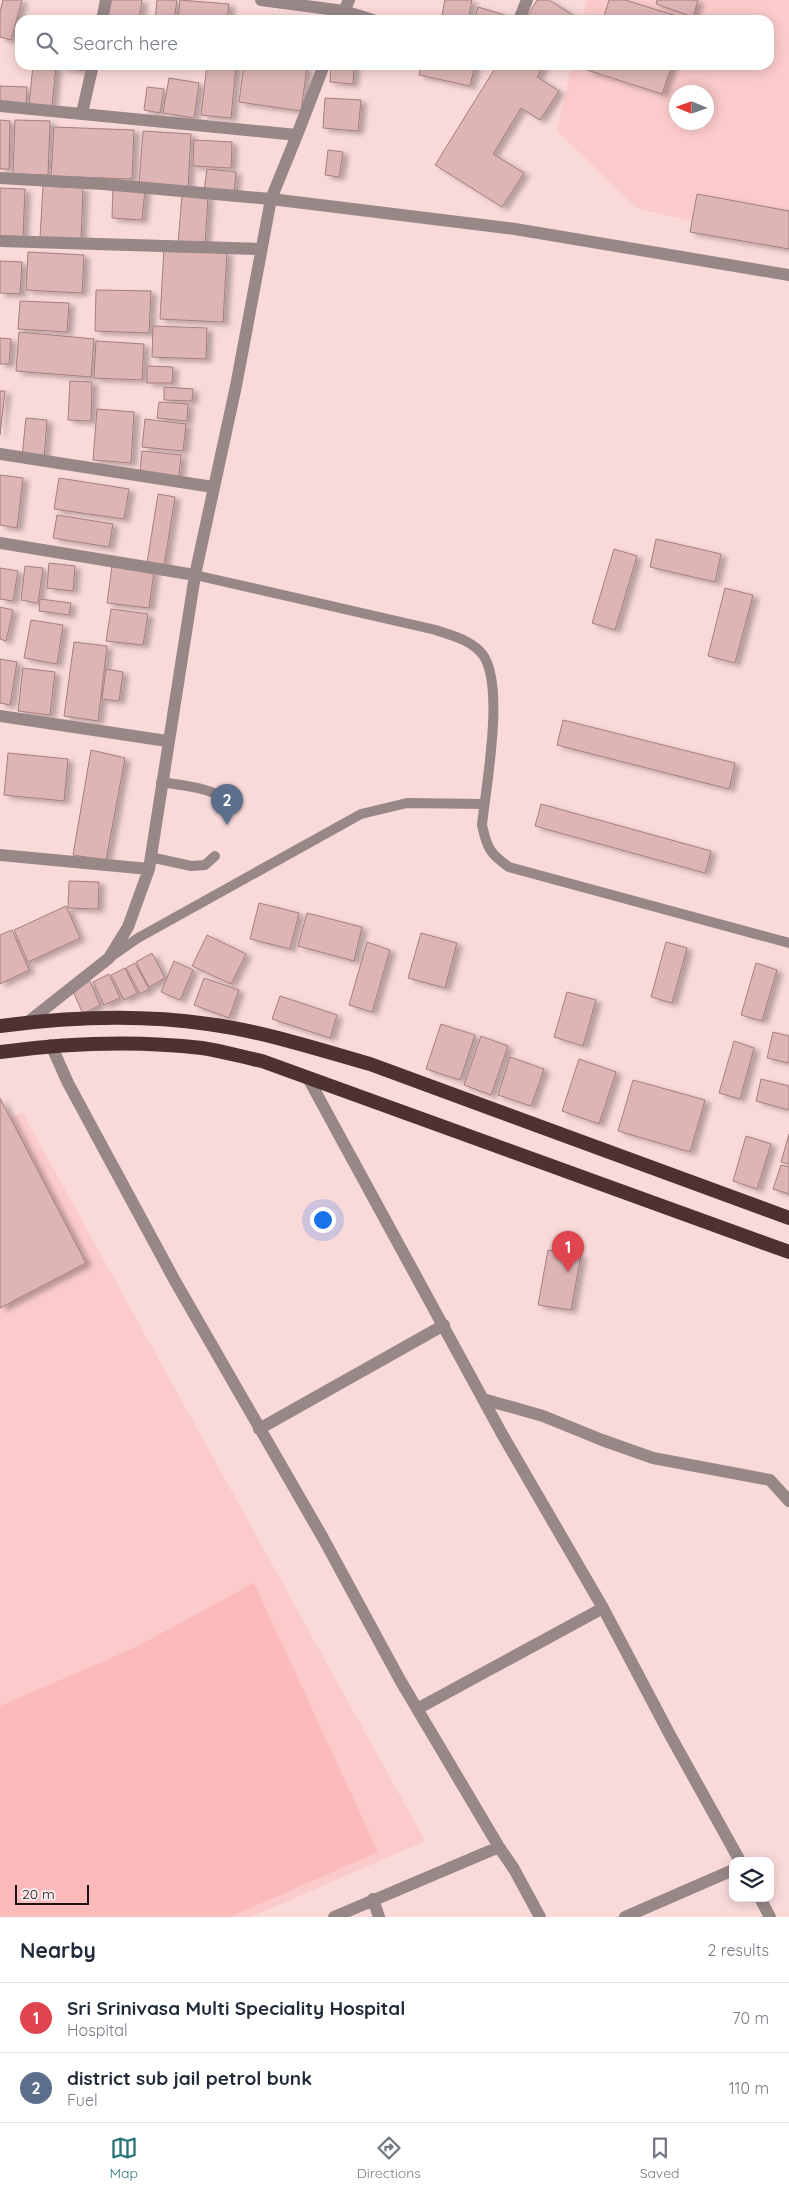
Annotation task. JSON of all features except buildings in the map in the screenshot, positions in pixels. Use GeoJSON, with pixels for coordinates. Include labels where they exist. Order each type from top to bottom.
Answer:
{"type":"FeatureCollection","features":[{"type":"Feature","properties":{"kind":"highway"},"geometry":{"type":"LineString","coordinates":[[0,1026],[28,1022],[133,1018],[209,1024],[304,1045],[370,1064],[789,1218]]}},
{"type":"Feature","properties":{"kind":"highway"},"geometry":{"type":"LineString","coordinates":[[0,1052],[52,1045],[140,1042],[203,1049],[262,1061],[789,1252]]}},
{"type":"Feature","properties":{"kind":"street"},"geometry":{"type":"LineString","coordinates":[[103,15],[106,0]]}},
{"type":"Feature","properties":{"kind":"street"},"geometry":{"type":"LineString","coordinates":[[261,0],[345,10],[359,15]]}},
{"type":"Feature","properties":{"kind":"street"},"geometry":{"type":"LineString","coordinates":[[521,15],[527,0]]}},
{"type":"Feature","properties":{"kind":"street"},"geometry":{"type":"LineString","coordinates":[[82,113],[92,70]]}},
{"type":"Feature","properties":{"kind":"street"},"geometry":{"type":"LineString","coordinates":[[28,1022],[109,958],[128,927],[150,863],[167,741],[195,575],[236,386],[260,249],[271,199],[322,70]]}},
{"type":"Feature","properties":{"kind":"street"},"geometry":{"type":"LineString","coordinates":[[0,106],[297,135]]}},
{"type":"Feature","properties":{"kind":"street"},"geometry":{"type":"LineString","coordinates":[[0,178],[103,184],[271,199],[515,229],[789,275]]}},
{"type":"Feature","properties":{"kind":"street"},"geometry":{"type":"LineString","coordinates":[[0,241],[260,249]]}},
{"type":"Feature","properties":{"kind":"street"},"geometry":{"type":"LineString","coordinates":[[0,454],[213,487]]}},
{"type":"Feature","properties":{"kind":"street"},"geometry":{"type":"LineString","coordinates":[[0,543],[195,575]]}},
{"type":"Feature","properties":{"kind":"street"},"geometry":{"type":"LineString","coordinates":[[0,716],[167,741]]}},
{"type":"Feature","properties":{"kind":"street"},"geometry":{"type":"LineString","coordinates":[[0,855],[150,863]]}},
{"type":"Feature","properties":{"kind":"street"},"geometry":{"type":"LineString","coordinates":[[52,1045],[68,1083],[175,1281],[323,1538],[417,1709],[499,1847],[514,1868],[540,1917]]}},
{"type":"Feature","properties":{"kind":"street"},"geometry":{"type":"LineString","coordinates":[[308,1078],[335,1132],[444,1325],[483,1399],[603,1608],[670,1735],[738,1857]]}},
{"type":"Feature","properties":{"kind":"street"},"geometry":{"type":"LineString","coordinates":[[259,1429],[444,1325]]}},
{"type":"Feature","properties":{"kind":"street"},"geometry":{"type":"LineString","coordinates":[[483,1399],[542,1416],[653,1458],[770,1480],[789,1501]]}},
{"type":"Feature","properties":{"kind":"street"},"geometry":{"type":"LineString","coordinates":[[417,1709],[603,1608]]}},
{"type":"Feature","properties":{"kind":"street"},"geometry":{"type":"LineString","coordinates":[[334,1917],[499,1847]]}},
{"type":"Feature","properties":{"kind":"street"},"geometry":{"type":"LineString","coordinates":[[626,1917],[729,1872]]}},
{"type":"Feature","properties":{"kind":"street"},"geometry":{"type":"LineString","coordinates":[[373,1899],[380,1917]]}},
{"type":"Feature","properties":{"kind":"street"},"geometry":{"type":"LineString","coordinates":[[762,1902],[770,1917]]}},
{"type":"Feature","properties":{"kind":"lane"},"geometry":{"type":"LineString","coordinates":[[195,575],[436,630],[467,642],[483,655],[491,678],[494,700],[482,825],[486,845],[496,858],[509,867],[789,944]]}},
{"type":"Feature","properties":{"kind":"lane"},"geometry":{"type":"LineString","coordinates":[[162,782],[214,792],[224,797],[228,804]]}},
{"type":"Feature","properties":{"kind":"lane"},"geometry":{"type":"LineString","coordinates":[[109,958],[138,938],[361,814],[407,803],[484,804]]}},
{"type":"Feature","properties":{"kind":"lane"},"geometry":{"type":"LineString","coordinates":[[150,863],[205,866],[215,856]]}},
{"type":"Feature","properties":{"kind":"shaded area"},"geometry":{"type":"Polygon","coordinates":[[[587,0],[789,0],[789,245],[637,208],[557,131],[571,70],[774,70],[774,15],[583,15],[587,0]]]}},
{"type":"Feature","properties":{"kind":"shaded area"},"geometry":{"type":"Polygon","coordinates":[[[22,1112],[425,1841],[251,1917],[0,1917],[0,1123],[22,1112]]]}},
{"type":"Feature","properties":{"kind":"shaded area"},"geometry":{"type":"Polygon","coordinates":[[[254,1583],[378,1852],[230,1917],[0,1917],[0,1706],[134,1648],[254,1583]]]}},
{"type":"Feature","properties":{"kind":"place","name":"district sub jail petrol bunk"},"geometry":{"type":"Point","coordinates":[227,825]}},
{"type":"Feature","properties":{"kind":"place","name":"Sri Srinivasa Multi Speciality Hospital"},"geometry":{"type":"Point","coordinates":[568,1272]}}]}
